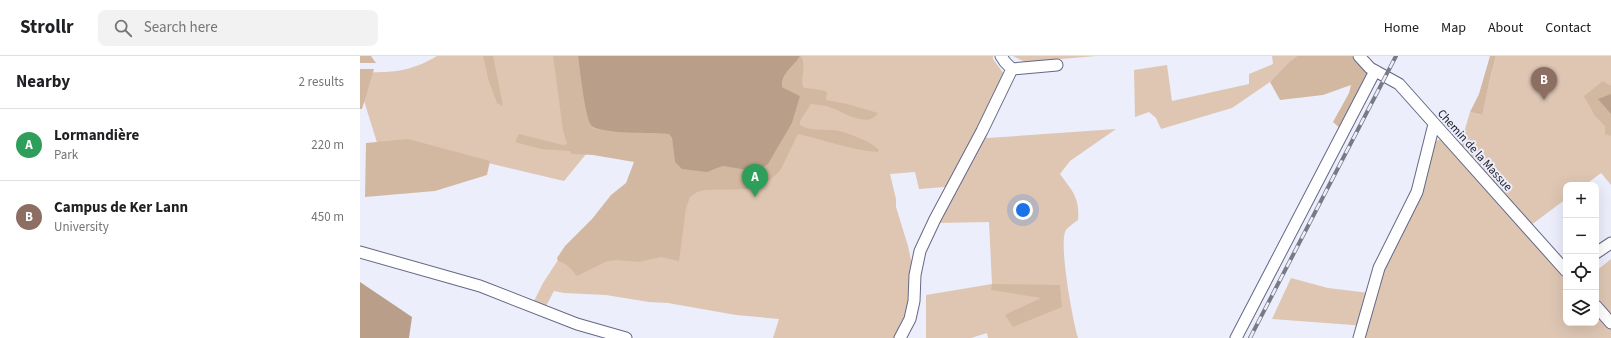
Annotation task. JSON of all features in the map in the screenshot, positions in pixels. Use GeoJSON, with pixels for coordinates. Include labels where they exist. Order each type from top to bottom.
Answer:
{"type":"FeatureCollection","features":[{"type":"Feature","properties":{"kind":"street"},"geometry":{"type":"LineString","coordinates":[[1001,56],[1012,69],[1057,66]]}},
{"type":"Feature","properties":{"kind":"street","name":"Chemin de la Massue"},"geometry":{"type":"LineString","coordinates":[[1358,56],[1370,68],[1399,84],[1563,268]]}},
{"type":"Feature","properties":{"kind":"street"},"geometry":{"type":"LineString","coordinates":[[900,338],[910,319],[914,301],[915,275],[920,251],[1012,69]]}},
{"type":"Feature","properties":{"kind":"street"},"geometry":{"type":"LineString","coordinates":[[1236,338],[1375,71]]}},
{"type":"Feature","properties":{"kind":"street"},"geometry":{"type":"LineString","coordinates":[[1359,338],[1379,268],[1417,192],[1434,124]]}},
{"type":"Feature","properties":{"kind":"street"},"geometry":{"type":"LineString","coordinates":[[1599,252],[1611,243]]}},
{"type":"Feature","properties":{"kind":"street"},"geometry":{"type":"LineString","coordinates":[[360,252],[480,286],[577,324],[626,338]]}},
{"type":"Feature","properties":{"kind":"street"},"geometry":{"type":"LineString","coordinates":[[1599,309],[1611,323]]}},
{"type":"Feature","properties":{"kind":"shaded area"},"geometry":{"type":"Polygon","coordinates":[[[360,56],[371,56],[376,63],[360,63],[360,56]]]}},
{"type":"Feature","properties":{"kind":"shaded area"},"geometry":{"type":"Polygon","coordinates":[[[437,56],[993,56],[993,59],[1004,74],[976,134],[988,138],[1116,129],[1070,161],[1060,174],[1074,195],[1078,206],[1078,220],[1066,230],[1064,237],[1064,250],[1070,300],[1078,338],[988,338],[987,333],[971,338],[926,338],[926,295],[992,284],[989,222],[937,223],[957,186],[919,189],[915,172],[890,174],[896,199],[896,207],[911,260],[911,306],[896,338],[773,338],[779,319],[736,315],[668,303],[649,302],[606,295],[564,293],[554,291],[546,306],[534,301],[543,283],[562,254],[626,185],[640,160],[587,153],[564,181],[467,158],[379,149],[360,88],[360,72],[391,72],[418,65],[437,56]]]}},
{"type":"Feature","properties":{"kind":"shaded area"},"geometry":{"type":"Polygon","coordinates":[[[483,56],[493,56],[503,106],[497,103],[489,82],[483,56]]]}},
{"type":"Feature","properties":{"kind":"shaded area"},"geometry":{"type":"Polygon","coordinates":[[[553,56],[578,56],[587,107],[593,128],[614,132],[651,132],[669,134],[672,138],[675,162],[714,170],[723,166],[753,171],[759,170],[768,164],[792,123],[800,96],[782,87],[782,83],[788,70],[801,56],[803,60],[803,87],[827,92],[826,100],[847,104],[878,113],[873,118],[867,120],[854,117],[826,106],[811,104],[800,121],[800,125],[811,129],[836,130],[849,134],[870,143],[879,150],[878,152],[857,149],[798,134],[780,171],[765,184],[750,189],[705,190],[697,192],[690,197],[686,208],[679,261],[661,257],[639,262],[615,260],[605,262],[577,276],[566,265],[558,261],[557,258],[565,246],[592,219],[611,195],[626,183],[634,162],[593,155],[572,154],[570,151],[541,149],[515,142],[519,134],[563,145],[567,144],[563,130],[553,56]]]}},
{"type":"Feature","properties":{"kind":"shaded area"},"geometry":{"type":"Polygon","coordinates":[[[578,56],[800,56],[786,74],[782,82],[782,87],[800,96],[792,123],[768,164],[759,170],[753,171],[723,166],[707,172],[682,169],[675,162],[672,138],[669,134],[615,132],[596,128],[591,125],[585,103],[578,56]]]}},
{"type":"Feature","properties":{"kind":"shaded area"},"geometry":{"type":"Polygon","coordinates":[[[1013,56],[1096,56],[1025,62],[1013,56]]]}},
{"type":"Feature","properties":{"kind":"shaded area"},"geometry":{"type":"Polygon","coordinates":[[[1272,56],[1297,56],[1289,62],[1270,82],[1232,108],[1161,129],[1156,118],[1149,112],[1135,117],[1134,70],[1167,65],[1172,101],[1249,84],[1249,74],[1273,64],[1272,56]]]}},
{"type":"Feature","properties":{"kind":"shaded area"},"geometry":{"type":"Polygon","coordinates":[[[1297,56],[1352,56],[1368,74],[1343,131],[1333,122],[1349,93],[1351,85],[1323,95],[1280,100],[1270,82],[1289,62],[1297,56]]]}},
{"type":"Feature","properties":{"kind":"shaded area"},"geometry":{"type":"Polygon","coordinates":[[[1490,56],[1496,56],[1482,115],[1470,112],[1479,94],[1490,56]]]}},
{"type":"Feature","properties":{"kind":"shaded area"},"geometry":{"type":"Polygon","coordinates":[[[1496,56],[1611,56],[1611,185],[1601,173],[1589,182],[1563,182],[1563,201],[1523,231],[1563,276],[1563,326],[1599,326],[1599,269],[1611,259],[1611,338],[1364,338],[1366,326],[1272,319],[1291,278],[1328,288],[1377,294],[1383,272],[1425,185],[1435,142],[1440,139],[1451,151],[1460,146],[1470,112],[1481,115],[1496,56]]]}},
{"type":"Feature","properties":{"kind":"shaded area"},"geometry":{"type":"Polygon","coordinates":[[[360,69],[374,69],[362,109],[360,109],[360,69]]]}},
{"type":"Feature","properties":{"kind":"shaded area"},"geometry":{"type":"Polygon","coordinates":[[[1603,81],[1611,86],[1611,136],[1605,134],[1605,126],[1595,116],[1584,96],[1603,81]]]}},
{"type":"Feature","properties":{"kind":"shaded area"},"geometry":{"type":"Polygon","coordinates":[[[1611,94],[1611,114],[1598,99],[1611,94]]]}},
{"type":"Feature","properties":{"kind":"shaded area"},"geometry":{"type":"Polygon","coordinates":[[[408,139],[490,161],[487,175],[435,191],[365,197],[366,143],[408,139]]]}},
{"type":"Feature","properties":{"kind":"shaded area"},"geometry":{"type":"Polygon","coordinates":[[[360,282],[412,317],[409,338],[360,338],[360,282]]]}},
{"type":"Feature","properties":{"kind":"shaded area"},"geometry":{"type":"Polygon","coordinates":[[[992,284],[1060,285],[1062,307],[1013,327],[1005,315],[1041,298],[991,290],[992,284]]]}},
{"type":"Feature","properties":{"kind":"railway"},"geometry":{"type":"LineString","coordinates":[[1250,338],[1396,56]]}},
{"type":"Feature","properties":{"kind":"place","name":"Campus de Ker Lann"},"geometry":{"type":"Point","coordinates":[1544,100]}},
{"type":"Feature","properties":{"kind":"place","name":"Lormandière"},"geometry":{"type":"Point","coordinates":[755,197]}}]}
